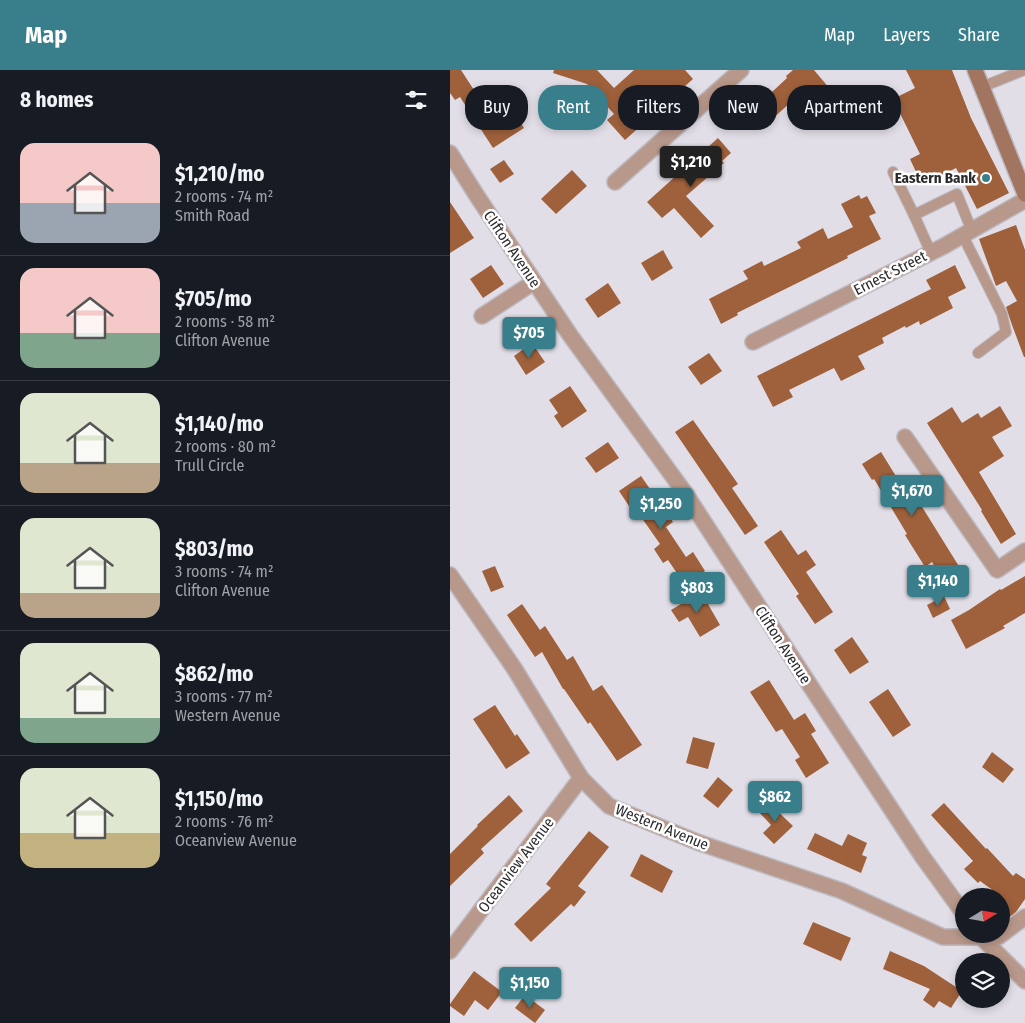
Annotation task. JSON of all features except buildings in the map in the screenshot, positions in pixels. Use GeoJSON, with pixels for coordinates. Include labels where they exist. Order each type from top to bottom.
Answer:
{"type":"FeatureCollection","features":[{"type":"Feature","properties":{"kind":"main road"},"geometry":{"type":"LineString","coordinates":[[975,70],[1025,194]]}},
{"type":"Feature","properties":{"kind":"street"},"geometry":{"type":"LineString","coordinates":[[615,182],[741,70]]}},
{"type":"Feature","properties":{"kind":"street","name":"Clifton Avenue"},"geometry":{"type":"LineString","coordinates":[[450,153],[570,335],[685,493],[818,699],[922,856],[955,902]]}},
{"type":"Feature","properties":{"kind":"street","name":"Ernest Street"},"geometry":{"type":"LineString","coordinates":[[753,342],[931,253],[1025,200]]}},
{"type":"Feature","properties":{"kind":"street"},"geometry":{"type":"LineString","coordinates":[[482,316],[534,282]]}},
{"type":"Feature","properties":{"kind":"street"},"geometry":{"type":"LineString","coordinates":[[905,437],[997,570],[1025,551]]}},
{"type":"Feature","properties":{"kind":"street","name":"Western Avenue"},"geometry":{"type":"LineString","coordinates":[[450,575],[514,668],[581,778],[609,806],[697,842],[842,891],[943,937],[955,936]]}},
{"type":"Feature","properties":{"kind":"street","name":"Oceanview Avenue"},"geometry":{"type":"LineString","coordinates":[[451,948],[581,778]]}},
{"type":"Feature","properties":{"kind":"street","name":"Western Avenue"},"geometry":{"type":"LineString","coordinates":[[1010,928],[1025,917]]}},
{"type":"Feature","properties":{"kind":"street"},"geometry":{"type":"LineString","coordinates":[[987,943],[1025,981]]}},
{"type":"Feature","properties":{"kind":"lane"},"geometry":{"type":"LineString","coordinates":[[982,87],[1024,70]]}},
{"type":"Feature","properties":{"kind":"lane"},"geometry":{"type":"LineString","coordinates":[[893,172],[931,253]]}},
{"type":"Feature","properties":{"kind":"lane"},"geometry":{"type":"LineString","coordinates":[[914,216],[957,194],[967,233],[1002,314],[1006,332],[978,353]]}},
{"type":"Feature","properties":{"kind":"place","name":"Eastern Bank"},"geometry":{"type":"Point","coordinates":[986,178]}}]}
